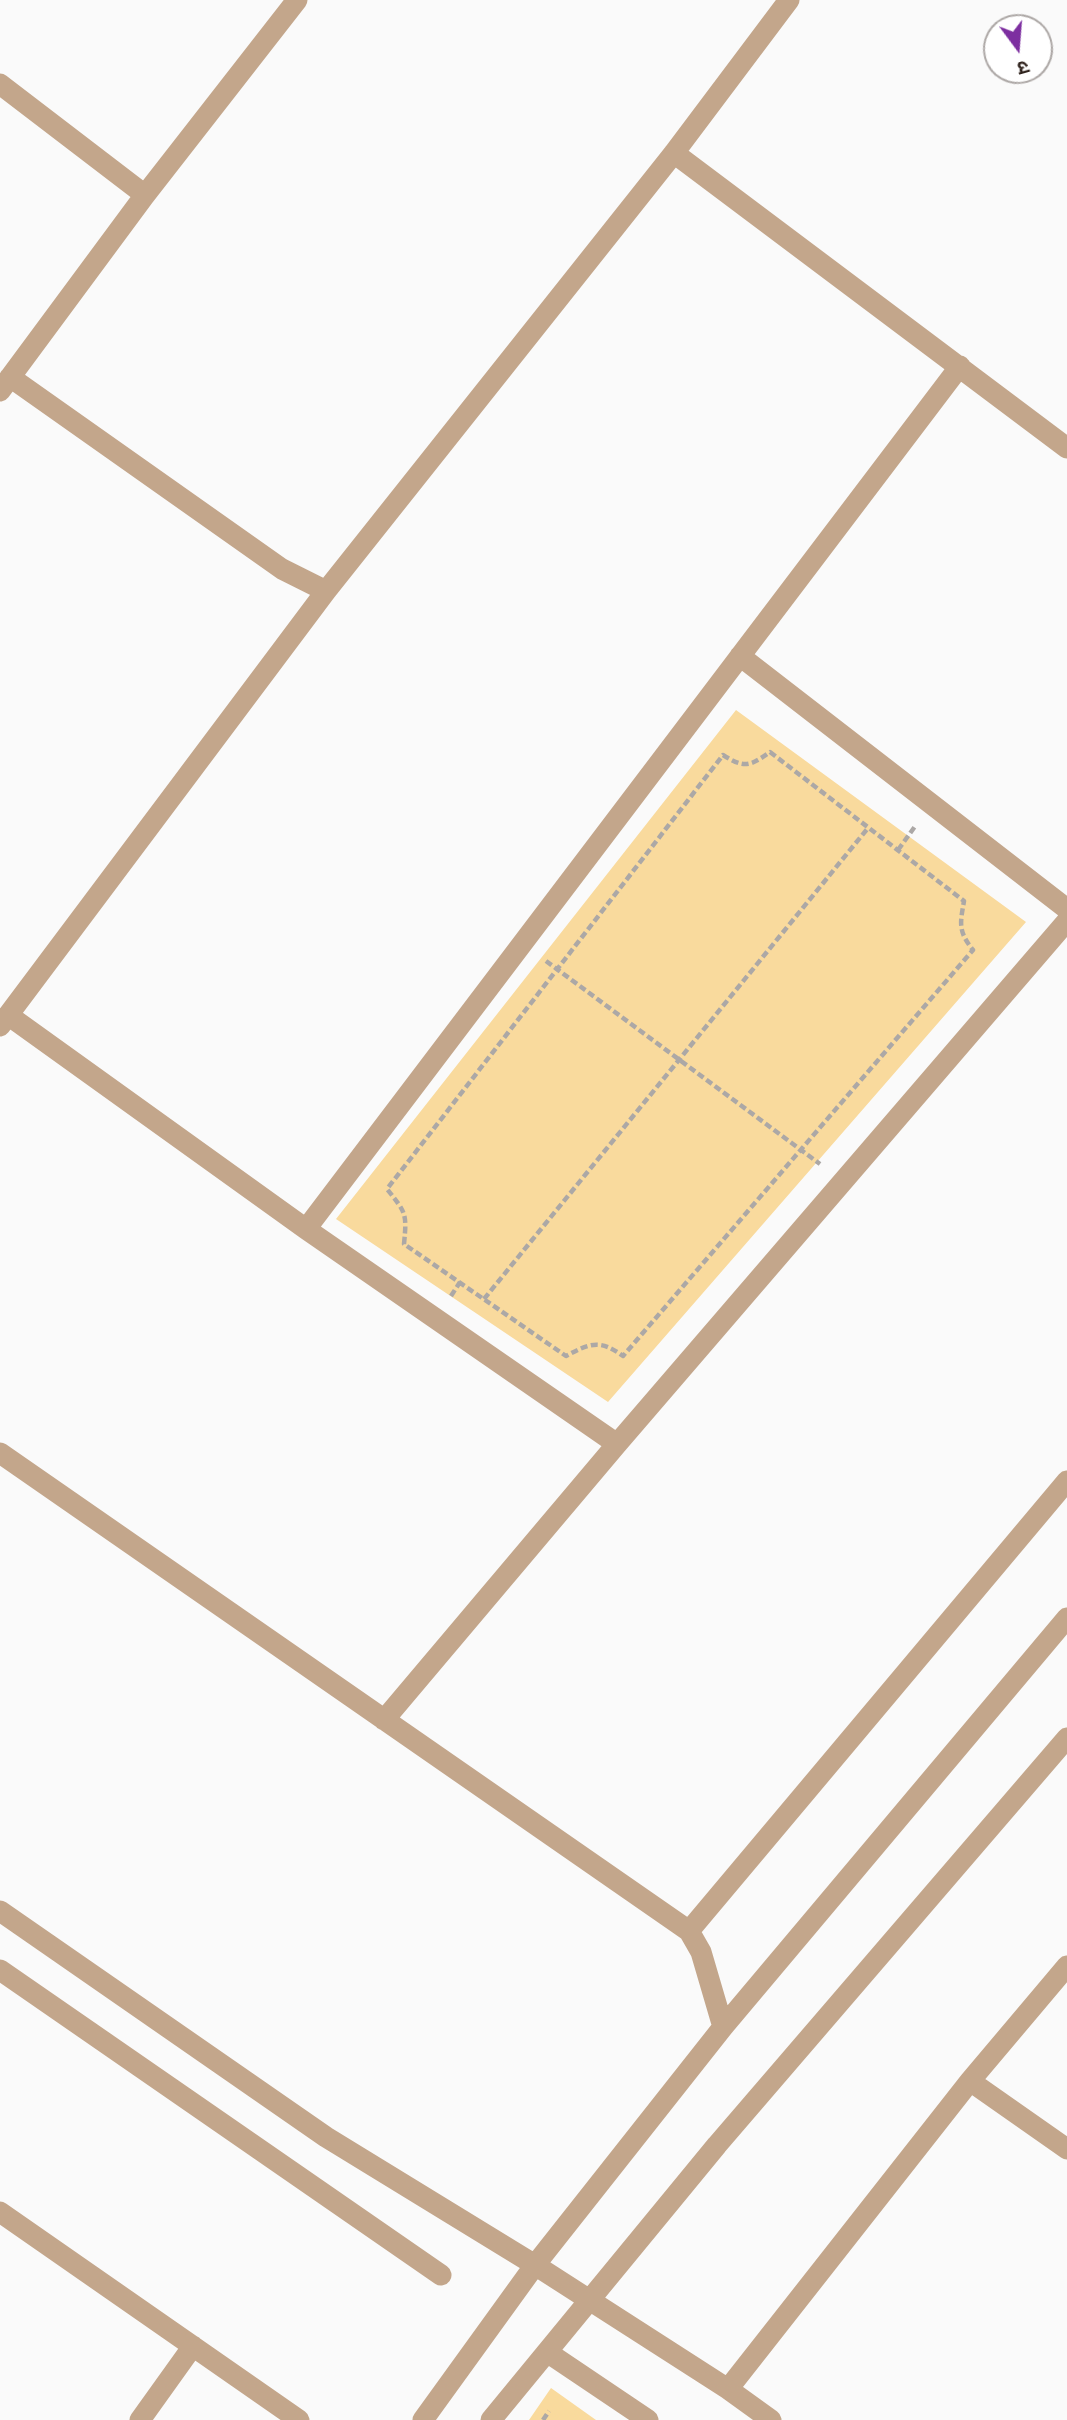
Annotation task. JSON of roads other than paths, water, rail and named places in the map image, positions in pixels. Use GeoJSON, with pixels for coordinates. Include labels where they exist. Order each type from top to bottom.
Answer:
{"type":"FeatureCollection","features":[{"type":"Feature","properties":{"kind":"street"},"geometry":{"type":"LineString","coordinates":[[297,0],[145,195],[5,384],[282,569],[326,591]]}},
{"type":"Feature","properties":{"kind":"street"},"geometry":{"type":"LineString","coordinates":[[617,1444],[4,1021],[326,591],[674,153],[789,0]]}},
{"type":"Feature","properties":{"kind":"street"},"geometry":{"type":"LineString","coordinates":[[0,84],[145,195]]}},
{"type":"Feature","properties":{"kind":"street"},"geometry":{"type":"LineString","coordinates":[[674,153],[1067,447]]}},
{"type":"Feature","properties":{"kind":"street"},"geometry":{"type":"LineString","coordinates":[[306,1228],[960,366]]}},
{"type":"Feature","properties":{"kind":"street"},"geometry":{"type":"LineString","coordinates":[[740,656],[1067,909]]}},
{"type":"Feature","properties":{"kind":"street"},"geometry":{"type":"LineString","coordinates":[[384,1720],[617,1444],[1067,921]]}},
{"type":"Feature","properties":{"kind":"street"},"geometry":{"type":"LineString","coordinates":[[0,1453],[688,1931],[701,1952],[723,2027]]}},
{"type":"Feature","properties":{"kind":"street"},"geometry":{"type":"LineString","coordinates":[[688,1931],[1067,1481]]}},
{"type":"Feature","properties":{"kind":"street"},"geometry":{"type":"LineString","coordinates":[[422,2420],[535,2265],[723,2027],[1067,1618]]}},
{"type":"Feature","properties":{"kind":"street"},"geometry":{"type":"LineString","coordinates":[[491,2420],[717,2145],[1067,1738]]}},
{"type":"Feature","properties":{"kind":"street"},"geometry":{"type":"LineString","coordinates":[[0,1911],[326,2137],[535,2265],[728,2389],[771,2420]]}},
{"type":"Feature","properties":{"kind":"street"},"geometry":{"type":"LineString","coordinates":[[728,2389],[970,2081],[1067,1966]]}},
{"type":"Feature","properties":{"kind":"street"},"geometry":{"type":"LineString","coordinates":[[0,1970],[441,2276]]}},
{"type":"Feature","properties":{"kind":"street"},"geometry":{"type":"LineString","coordinates":[[970,2081],[1067,2149]]}},
{"type":"Feature","properties":{"kind":"street"},"geometry":{"type":"LineString","coordinates":[[0,2212],[299,2420]]}},
{"type":"Feature","properties":{"kind":"street"},"geometry":{"type":"LineString","coordinates":[[140,2420],[193,2347]]}},
{"type":"Feature","properties":{"kind":"street"},"geometry":{"type":"LineString","coordinates":[[547,2352],[648,2420]]}}]}
